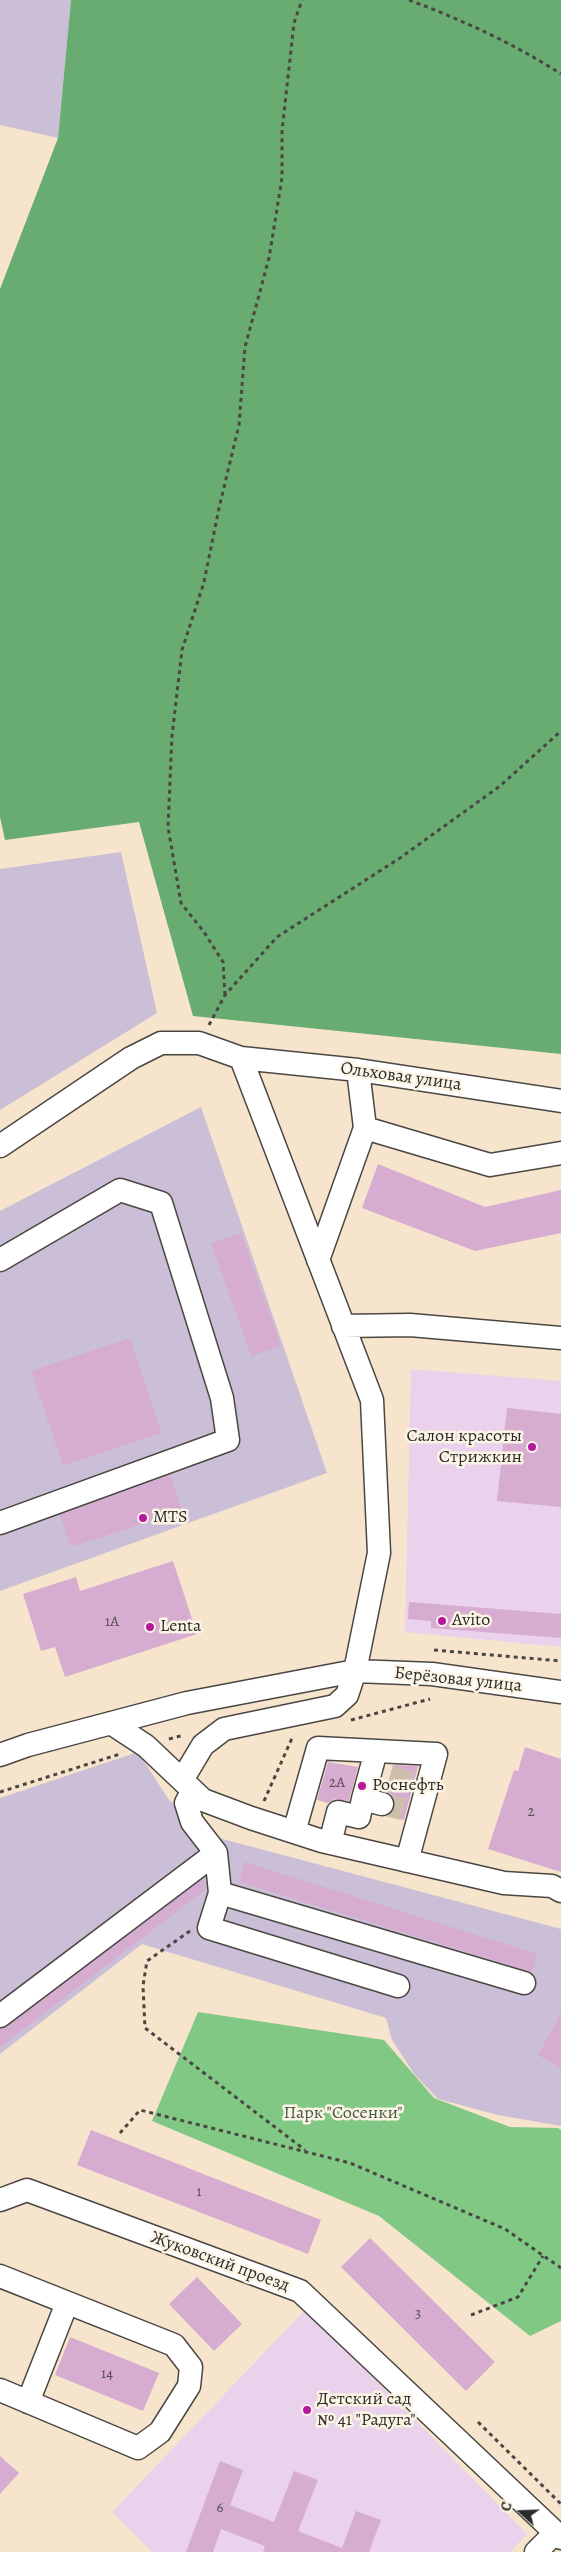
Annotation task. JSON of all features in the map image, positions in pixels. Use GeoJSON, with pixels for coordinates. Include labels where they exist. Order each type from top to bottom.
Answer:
{"type":"FeatureCollection","features":[{"type":"Feature","properties":{"kind":"street","name":"Ольховая улица"},"geometry":{"type":"LineString","coordinates":[[0,1146],[131,1058],[161,1043],[199,1043],[241,1058],[358,1070],[561,1101]]}},
{"type":"Feature","properties":{"kind":"street"},"geometry":{"type":"LineString","coordinates":[[241,1058],[372,1400],[379,1553],[355,1671],[348,1695],[334,1706],[224,1729],[203,1745],[187,1786],[186,1803],[192,1822],[216,1852],[220,1893],[209,1928],[398,1986]]}},
{"type":"Feature","properties":{"kind":"street"},"geometry":{"type":"LineString","coordinates":[[318,1260],[365,1128],[358,1070]]}},
{"type":"Feature","properties":{"kind":"street"},"geometry":{"type":"LineString","coordinates":[[365,1128],[490,1165],[561,1153]]}},
{"type":"Feature","properties":{"kind":"street"},"geometry":{"type":"LineString","coordinates":[[0,1260],[120,1190],[161,1203],[222,1398],[228,1440],[0,1523]]}},
{"type":"Feature","properties":{"kind":"street"},"geometry":{"type":"LineString","coordinates":[[343,1326],[410,1325],[561,1338]]}},
{"type":"Feature","properties":{"kind":"street","name":"Берёзовая улица"},"geometry":{"type":"LineString","coordinates":[[0,1754],[187,1703],[355,1671],[432,1674],[561,1692]]}},
{"type":"Feature","properties":{"kind":"street"},"geometry":{"type":"LineString","coordinates":[[111,1723],[146,1746],[203,1800],[330,1843],[504,1883],[552,1886],[561,1891]]}},
{"type":"Feature","properties":{"kind":"street"},"geometry":{"type":"LineString","coordinates":[[294,1832],[318,1748],[379,1767],[436,1754],[420,1785],[413,1812],[408,1861]]}},
{"type":"Feature","properties":{"kind":"street"},"geometry":{"type":"LineString","coordinates":[[330,1843],[338,1812],[359,1817],[373,1802],[379,1767]]}},
{"type":"Feature","properties":{"kind":"street"},"geometry":{"type":"LineString","coordinates":[[0,2016],[216,1852]]}},
{"type":"Feature","properties":{"kind":"street"},"geometry":{"type":"LineString","coordinates":[[220,1893],[524,1983]]}},
{"type":"Feature","properties":{"kind":"street","name":"Жуковский проезд"},"geometry":{"type":"LineString","coordinates":[[0,2200],[27,2190],[300,2291],[558,2536]]}},
{"type":"Feature","properties":{"kind":"street"},"geometry":{"type":"LineString","coordinates":[[0,2276],[174,2345],[191,2367],[189,2386],[160,2432],[138,2448],[0,2390]]}},
{"type":"Feature","properties":{"kind":"street"},"geometry":{"type":"LineString","coordinates":[[28,2402],[67,2303]]}},
{"type":"Feature","properties":{"kind":"street"},"geometry":{"type":"LineString","coordinates":[[536,2552],[558,2536]]}},
{"type":"Feature","properties":{"kind":"path"},"geometry":{"type":"LineString","coordinates":[[225,994],[223,962],[181,903],[168,827],[172,736],[182,650],[204,582],[239,425],[245,347],[269,258],[282,178],[282,131],[294,23],[302,0]]}},
{"type":"Feature","properties":{"kind":"path"},"geometry":{"type":"LineString","coordinates":[[409,0],[490,34],[532,55],[561,74]]}},
{"type":"Feature","properties":{"kind":"path"},"geometry":{"type":"LineString","coordinates":[[199,1043],[225,994],[277,937],[400,858],[492,791],[561,731]]}},
{"type":"Feature","properties":{"kind":"path"},"geometry":{"type":"LineString","coordinates":[[434,1650],[561,1661]]}},
{"type":"Feature","properties":{"kind":"path"},"geometry":{"type":"LineString","coordinates":[[194,1924],[190,1932],[147,1961],[143,1986],[145,2028],[307,2152]]}},
{"type":"Feature","properties":{"kind":"path"},"geometry":{"type":"LineString","coordinates":[[120,2133],[140,2110],[350,2163],[505,2229],[561,2268]]}},
{"type":"Feature","properties":{"kind":"path"},"geometry":{"type":"LineString","coordinates":[[471,2315],[518,2297],[543,2256]]}},
{"type":"Feature","properties":{"kind":"path"},"geometry":{"type":"LineString","coordinates":[[478,2422],[561,2504]]}},
{"type":"Feature","properties":{"kind":"shaded area"},"geometry":{"type":"Polygon","coordinates":[[[0,0],[71,0],[58,138],[0,125],[0,0]]]}},
{"type":"Feature","properties":{"kind":"shaded area"},"geometry":{"type":"Polygon","coordinates":[[[121,852],[157,1013],[0,1110],[0,869],[121,852]]]}},
{"type":"Feature","properties":{"kind":"shaded area"},"geometry":{"type":"Polygon","coordinates":[[[201,1107],[327,1473],[0,1591],[0,1211],[201,1107]]]}},
{"type":"Feature","properties":{"kind":"shaded area"},"geometry":{"type":"Polygon","coordinates":[[[411,1369],[561,1381],[561,1647],[405,1632],[411,1369]]]}},
{"type":"Feature","properties":{"kind":"shaded area"},"geometry":{"type":"Polygon","coordinates":[[[138,1752],[169,1800],[219,1838],[561,1929],[561,2126],[498,2115],[438,2099],[415,2075],[392,2040],[386,2018],[142,1944],[0,2054],[0,1798],[138,1752]]]}},
{"type":"Feature","properties":{"kind":"shaded area","name":"Детский сад № 41 \"Радуга\""},"geometry":{"type":"Polygon","coordinates":[[[306,2309],[527,2534],[510,2552],[152,2552],[112,2512],[306,2309]]]}},
{"type":"Feature","properties":{"kind":"green space"},"geometry":{"type":"Polygon","coordinates":[[[71,0],[561,0],[561,1054],[193,1016],[139,822],[5,840],[0,817],[0,289],[58,138],[71,0]]]}},
{"type":"Feature","properties":{"kind":"green space","name":"Парк \"Сосенки\""},"geometry":{"type":"Polygon","coordinates":[[[198,2012],[384,2040],[434,2098],[510,2127],[558,2128],[561,2130],[561,2321],[530,2336],[379,2216],[152,2121],[198,2012]]]}},
{"type":"Feature","properties":{"kind":"building"},"geometry":{"type":"Polygon","coordinates":[[[378,1164],[485,1207],[561,1190],[561,1233],[475,1251],[362,1208],[378,1164]]]}},
{"type":"Feature","properties":{"kind":"building"},"geometry":{"type":"Polygon","coordinates":[[[241,1233],[281,1346],[251,1356],[211,1243],[241,1233]]]}},
{"type":"Feature","properties":{"kind":"building"},"geometry":{"type":"Polygon","coordinates":[[[130,1338],[162,1433],[63,1466],[31,1371],[130,1338]]]}},
{"type":"Feature","properties":{"kind":"building"},"geometry":{"type":"Polygon","coordinates":[[[507,1408],[561,1414],[561,1507],[497,1501],[507,1408]]]}},
{"type":"Feature","properties":{"kind":"building"},"geometry":{"type":"Polygon","coordinates":[[[170,1475],[182,1511],[71,1547],[60,1515],[170,1475]]]}},
{"type":"Feature","properties":{"kind":"building"},"geometry":{"type":"Polygon","coordinates":[[[173,1561],[197,1634],[65,1677],[55,1647],[41,1651],[23,1594],[76,1577],[80,1591],[173,1561]]]}},
{"type":"Feature","properties":{"kind":"building"},"geometry":{"type":"Polygon","coordinates":[[[409,1602],[561,1614],[561,1638],[431,1628],[431,1621],[408,1619],[409,1602]]]}},
{"type":"Feature","properties":{"kind":"building"},"geometry":{"type":"Polygon","coordinates":[[[525,1747],[561,1759],[561,1872],[488,1849],[514,1770],[518,1771],[525,1747]]]}},
{"type":"Feature","properties":{"kind":"building"},"geometry":{"type":"Polygon","coordinates":[[[328,1762],[358,1767],[349,1801],[335,1799],[328,1803],[317,1800],[328,1762]]]}},
{"type":"Feature","properties":{"kind":"building"},"geometry":{"type":"Polygon","coordinates":[[[393,1765],[418,1766],[404,1820],[387,1816],[395,1807],[392,1795],[386,1791],[393,1765]]]}},
{"type":"Feature","properties":{"kind":"building"},"geometry":{"type":"Polygon","coordinates":[[[245,1862],[537,1954],[532,1972],[239,1882],[245,1862]]]}},
{"type":"Feature","properties":{"kind":"building"},"geometry":{"type":"Polygon","coordinates":[[[204,1878],[206,1889],[0,2047],[0,2029],[8,2026],[204,1878]]]}},
{"type":"Feature","properties":{"kind":"building"},"geometry":{"type":"Polygon","coordinates":[[[561,2013],[561,2068],[538,2055],[561,2013]]]}},
{"type":"Feature","properties":{"kind":"building"},"geometry":{"type":"Polygon","coordinates":[[[91,2130],[321,2220],[308,2254],[77,2165],[91,2130]]]}},
{"type":"Feature","properties":{"kind":"building"},"geometry":{"type":"Polygon","coordinates":[[[370,2238],[495,2362],[466,2391],[341,2267],[370,2238]]]}},
{"type":"Feature","properties":{"kind":"building"},"geometry":{"type":"Polygon","coordinates":[[[197,2277],[242,2324],[214,2351],[169,2304],[197,2277]]]}},
{"type":"Feature","properties":{"kind":"building"},"geometry":{"type":"Polygon","coordinates":[[[70,2337],[159,2373],[143,2411],[55,2375],[70,2337]]]}},
{"type":"Feature","properties":{"kind":"building"},"geometry":{"type":"Polygon","coordinates":[[[0,2456],[19,2473],[0,2494],[0,2456]]]}},
{"type":"Feature","properties":{"kind":"building"},"geometry":{"type":"Polygon","coordinates":[[[220,2461],[243,2470],[230,2505],[274,2522],[294,2471],[318,2480],[298,2531],[342,2548],[356,2511],[381,2520],[369,2552],[263,2552],[265,2546],[221,2529],[213,2552],[186,2552],[220,2461]]]}},
{"type":"Feature","properties":{"kind":"tunnel"},"geometry":{"type":"LineString","coordinates":[[390,1777],[413,1783]]}},
{"type":"Feature","properties":{"kind":"tunnel"},"geometry":{"type":"LineString","coordinates":[[382,1804],[406,1810]]}},
{"type":"Feature","properties":{"kind":"place","name":"Салон красоты Стрижкин"},"geometry":{"type":"Point","coordinates":[532,1447]}},
{"type":"Feature","properties":{"kind":"place","name":"MTS"},"geometry":{"type":"Point","coordinates":[143,1518]}},
{"type":"Feature","properties":{"kind":"place","name":"Avito"},"geometry":{"type":"Point","coordinates":[442,1621]}},
{"type":"Feature","properties":{"kind":"place","name":"Lenta"},"geometry":{"type":"Point","coordinates":[150,1627]}},
{"type":"Feature","properties":{"kind":"place","name":"Роснефть"},"geometry":{"type":"Point","coordinates":[362,1786]}},
{"type":"Feature","properties":{"kind":"place","name":"Детский сад № 41 \"Радуга\""},"geometry":{"type":"Point","coordinates":[307,2410]}}]}
